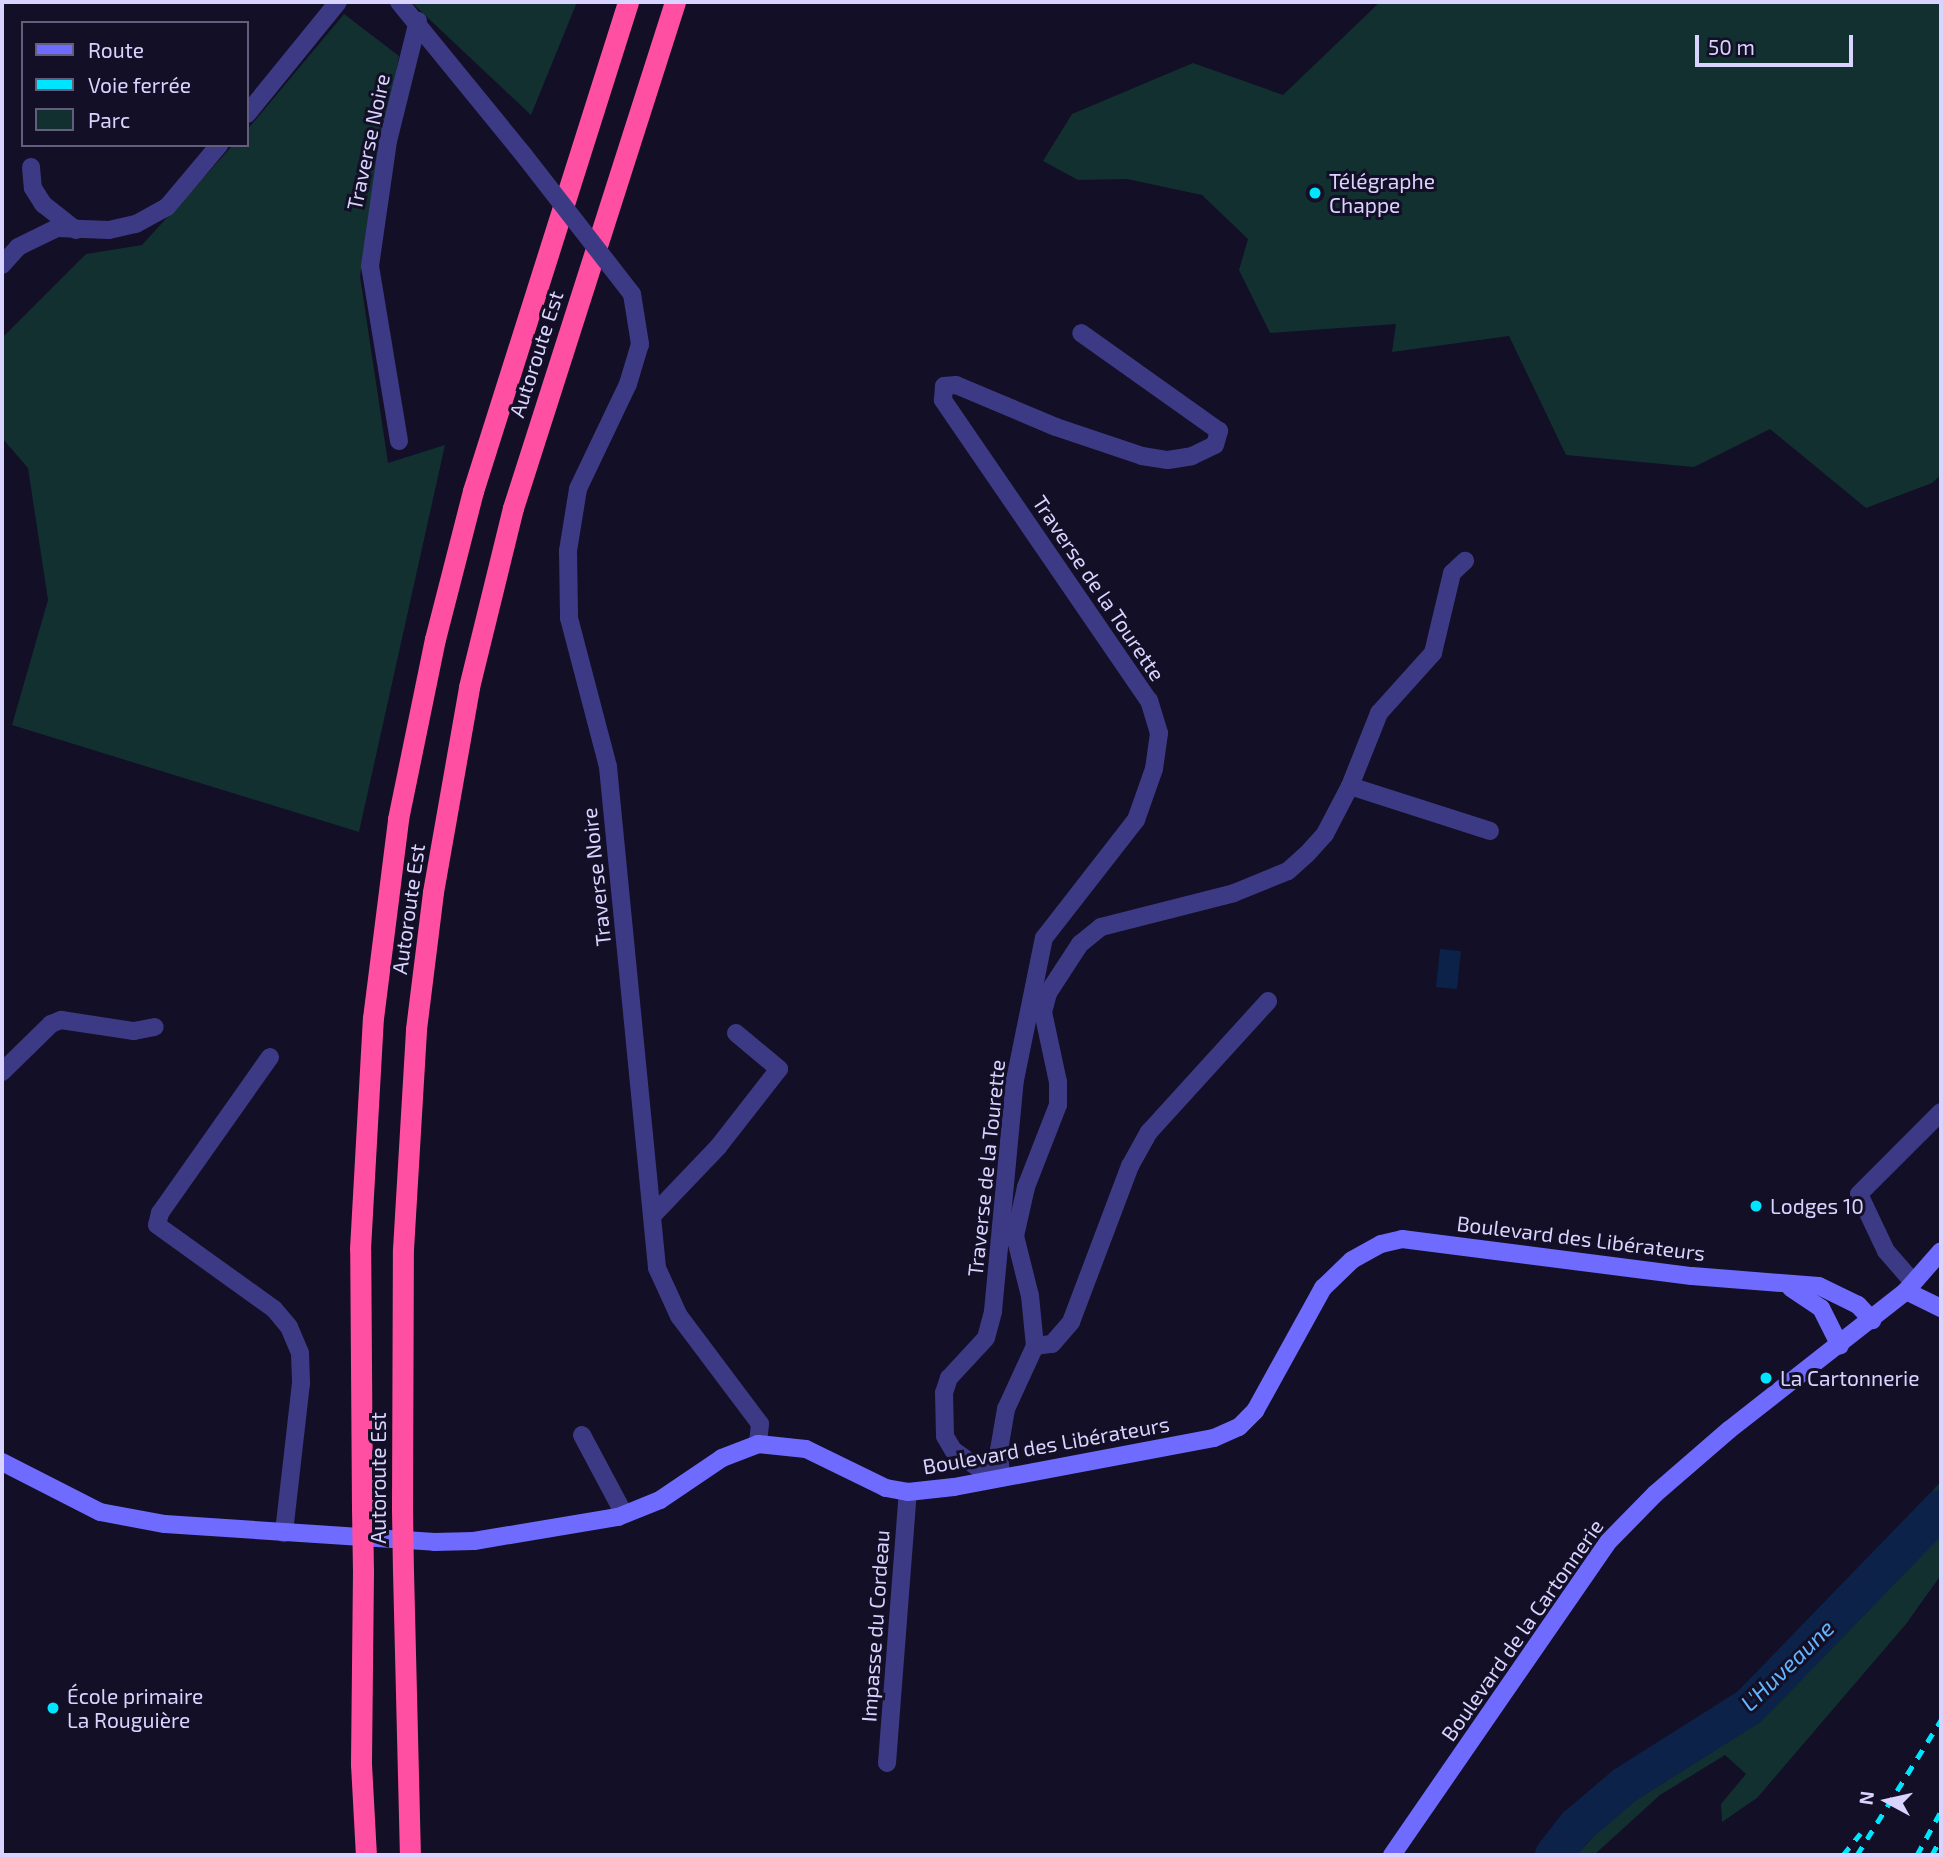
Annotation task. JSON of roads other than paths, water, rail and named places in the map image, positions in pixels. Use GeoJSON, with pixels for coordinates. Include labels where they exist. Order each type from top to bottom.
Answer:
{"type":"FeatureCollection","features":[{"type":"Feature","properties":{"kind":"highway","name":"Autoroute Est"},"geometry":{"type":"LineString","coordinates":[[366,1855],[361,1764],[360,1236],[373,1018],[398,818],[435,639],[473,491],[628,2]]}},
{"type":"Feature","properties":{"kind":"highway","name":"Autoroute Est"},"geometry":{"type":"LineString","coordinates":[[410,1855],[402,1509],[403,1249],[416,1028],[433,892],[469,687],[513,508],[675,2]]}},
{"type":"Feature","properties":{"kind":"street"},"geometry":{"type":"LineString","coordinates":[[248,113],[338,2]]}},
{"type":"Feature","properties":{"kind":"street"},"geometry":{"type":"LineString","coordinates":[[399,2],[418,21]]}},
{"type":"Feature","properties":{"kind":"street","name":"Traverse Noire"},"geometry":{"type":"LineString","coordinates":[[418,21],[632,294],[640,322],[636,362],[578,489],[566,582],[569,618],[608,766],[654,1214],[657,1268],[665,1291],[760,1424],[758,1444]]}},
{"type":"Feature","properties":{"kind":"street","name":"Traverse Noire"},"geometry":{"type":"LineString","coordinates":[[399,441],[370,266],[388,141],[418,21]]}},
{"type":"Feature","properties":{"kind":"street"},"geometry":{"type":"LineString","coordinates":[[2,265],[41,233],[57,228],[109,230],[136,224],[167,206],[217,147]]}},
{"type":"Feature","properties":{"kind":"street"},"geometry":{"type":"LineString","coordinates":[[31,167],[33,188],[43,204],[76,230]]}},
{"type":"Feature","properties":{"kind":"street","name":"Traverse de la Tourette"},"geometry":{"type":"LineString","coordinates":[[998,1478],[953,1450],[945,1436],[944,1394],[949,1378],[982,1346],[993,1311],[1015,1080],[1044,938],[1136,820],[1154,769],[1159,733],[1149,701],[943,400],[944,386],[956,385],[1044,423],[1142,456],[1168,460],[1192,456],[1215,445],[1219,431],[1081,333]]}},
{"type":"Feature","properties":{"kind":"street"},"geometry":{"type":"LineString","coordinates":[[998,1478],[999,1450],[1006,1409],[1035,1346],[1030,1296],[1015,1236],[1026,1187],[1058,1105],[1058,1082],[1043,1012],[1048,993],[1080,944],[1101,927],[1234,893],[1288,871],[1325,834],[1350,786],[1379,713],[1433,653],[1452,573],[1465,561]]}},
{"type":"Feature","properties":{"kind":"street"},"geometry":{"type":"LineString","coordinates":[[1350,786],[1490,831]]}},
{"type":"Feature","properties":{"kind":"street"},"geometry":{"type":"LineString","coordinates":[[1035,1346],[1052,1344],[1071,1322],[1130,1166],[1149,1132],[1268,1001]]}},
{"type":"Feature","properties":{"kind":"street"},"geometry":{"type":"LineString","coordinates":[[2,1072],[51,1024],[61,1020],[134,1031],[155,1027]]}},
{"type":"Feature","properties":{"kind":"street"},"geometry":{"type":"LineString","coordinates":[[654,1214],[718,1147],[779,1069],[736,1033]]}},
{"type":"Feature","properties":{"kind":"street"},"geometry":{"type":"LineString","coordinates":[[270,1057],[160,1213],[157,1225],[274,1309],[296,1345],[301,1382],[299,1426],[284,1533]]}},
{"type":"Feature","properties":{"kind":"street"},"geometry":{"type":"LineString","coordinates":[[1941,1112],[1859,1194],[1886,1251],[1909,1287],[1941,1308]]}},
{"type":"Feature","properties":{"kind":"street","name":"Boulevard des Libérateurs"},"geometry":{"type":"LineString","coordinates":[[2,1462],[100,1512],[165,1524],[284,1533],[474,1541],[624,1514],[660,1500],[722,1458],[758,1444],[806,1449],[886,1488],[908,1492],[998,1478],[1214,1438],[1239,1427],[1255,1410],[1323,1289],[1352,1260],[1391,1241],[1422,1240],[1788,1286],[1819,1286],[1858,1305],[1872,1320]]}},
{"type":"Feature","properties":{"kind":"street","name":"Boulevard de la Cartonnerie"},"geometry":{"type":"LineString","coordinates":[[1392,1855],[1608,1543],[1654,1494],[1729,1430],[1872,1320],[1938,1261]]}},
{"type":"Feature","properties":{"kind":"street","name":"Boulevard des Libérateurs"},"geometry":{"type":"LineString","coordinates":[[1788,1286],[1821,1308],[1840,1346]]}},
{"type":"Feature","properties":{"kind":"street"},"geometry":{"type":"LineString","coordinates":[[582,1435],[624,1514]]}},
{"type":"Feature","properties":{"kind":"street","name":"Impasse du Cordeau"},"geometry":{"type":"LineString","coordinates":[[887,1763],[908,1492]]}},
{"type":"Feature","properties":{"kind":"water"},"geometry":{"type":"Polygon","coordinates":[[[1440,949],[1461,951],[1457,989],[1436,987],[1440,949]]]}},
{"type":"Feature","properties":{"kind":"waterway","name":"L'Huveaune"},"geometry":{"type":"LineString","coordinates":[[1554,1855],[1577,1826],[1625,1785],[1749,1707],[1941,1509]]}},
{"type":"Feature","properties":{"kind":"railway"},"geometry":{"type":"LineString","coordinates":[[1857,1855],[1941,1720]]}},
{"type":"Feature","properties":{"kind":"railway"},"geometry":{"type":"LineString","coordinates":[[1917,1855],[1941,1811]]}},
{"type":"Feature","properties":{"kind":"railway"},"geometry":{"type":"LineString","coordinates":[[1843,1855],[1861,1833]]}},
{"type":"Feature","properties":{"kind":"railway"},"geometry":{"type":"LineString","coordinates":[[1932,1855],[1941,1838]]}},
{"type":"Feature","properties":{"kind":"place","name":"Télégraphe Chappe"},"geometry":{"type":"Point","coordinates":[1315,193]}},
{"type":"Feature","properties":{"kind":"place","name":"Lodges 10"},"geometry":{"type":"Point","coordinates":[1756,1206]}},
{"type":"Feature","properties":{"kind":"place","name":"La Cartonnerie"},"geometry":{"type":"Point","coordinates":[1766,1378]}},
{"type":"Feature","properties":{"kind":"place","name":"École primaire La Rouguière"},"geometry":{"type":"Point","coordinates":[53,1708]}}]}
